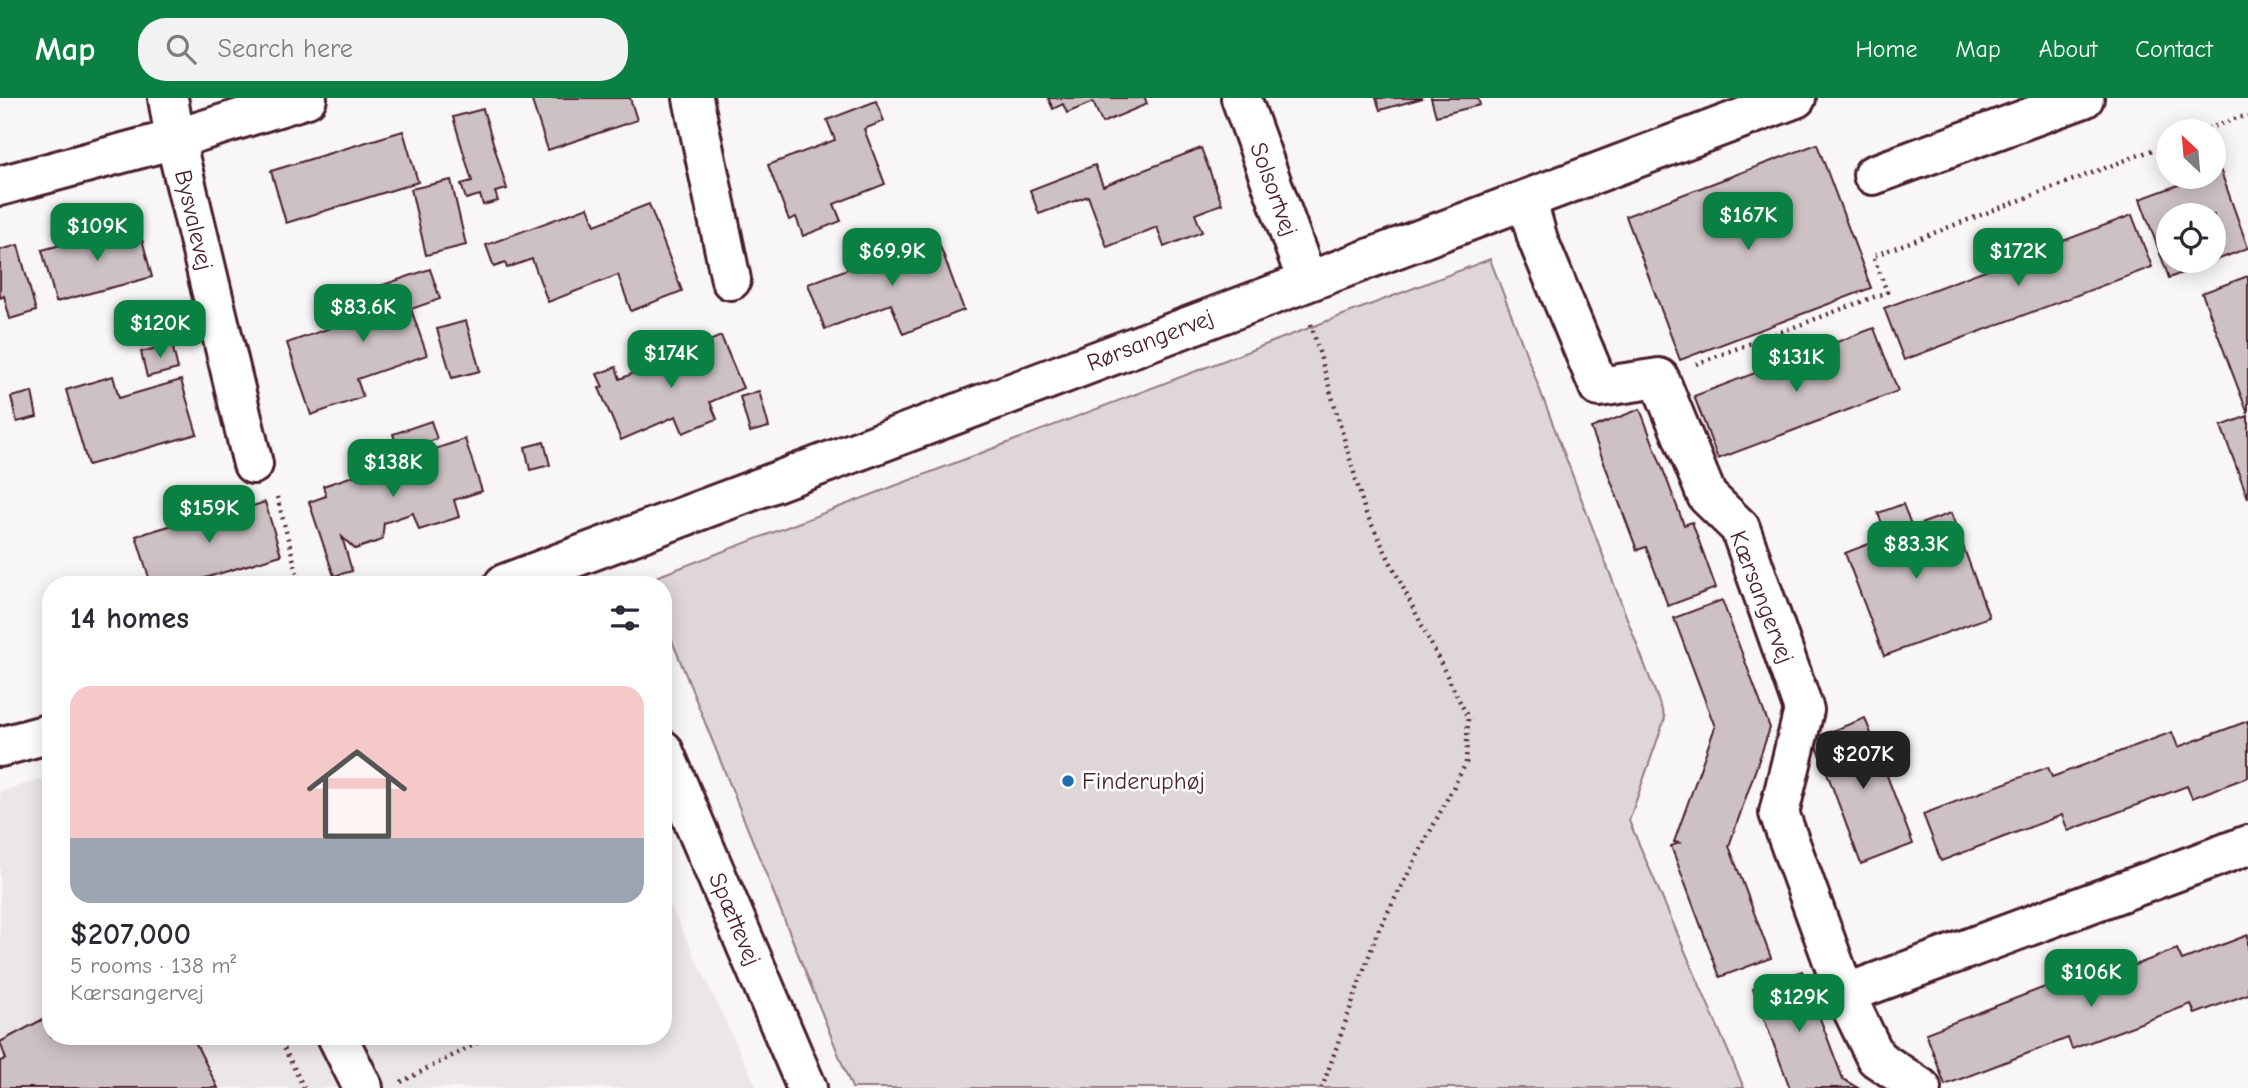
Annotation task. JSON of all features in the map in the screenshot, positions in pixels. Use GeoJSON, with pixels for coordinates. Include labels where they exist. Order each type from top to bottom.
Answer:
{"type":"FeatureCollection","features":[{"type":"Feature","properties":{"kind":"street","name":"Bysvalevej"},"geometry":{"type":"LineString","coordinates":[[168,98],[175,139],[253,464]]}},
{"type":"Feature","properties":{"kind":"street","name":"Bysvalevej"},"geometry":{"type":"LineString","coordinates":[[0,187],[175,139],[307,98]]}},
{"type":"Feature","properties":{"kind":"street"},"geometry":{"type":"LineString","coordinates":[[693,98],[731,280]]}},
{"type":"Feature","properties":{"kind":"street","name":"Solsortvej"},"geometry":{"type":"LineString","coordinates":[[1241,98],[1307,281]]}},
{"type":"Feature","properties":{"kind":"street","name":"Rørsangervej"},"geometry":{"type":"LineString","coordinates":[[551,576],[587,570],[1307,281],[1527,201],[1796,98]]}},
{"type":"Feature","properties":{"kind":"street"},"geometry":{"type":"LineString","coordinates":[[1873,175],[2084,98]]}},
{"type":"Feature","properties":{"kind":"street"},"geometry":{"type":"LineString","coordinates":[[1527,201],[1538,240],[1599,387],[1660,378]]}},
{"type":"Feature","properties":{"kind":"street","name":"Kærsangervej"},"geometry":{"type":"LineString","coordinates":[[1660,378],[1707,496],[1740,528],[1804,710],[1779,813],[1845,994],[1876,1058],[1921,1088]]}},
{"type":"Feature","properties":{"kind":"street"},"geometry":{"type":"LineString","coordinates":[[0,747],[42,735]]}},
{"type":"Feature","properties":{"kind":"street","name":"Spættevej"},"geometry":{"type":"LineString","coordinates":[[672,771],[805,1087]]}},
{"type":"Feature","properties":{"kind":"street"},"geometry":{"type":"LineString","coordinates":[[1845,994],[2248,845]]}},
{"type":"Feature","properties":{"kind":"street"},"geometry":{"type":"LineString","coordinates":[[342,1045],[363,1088]]}},
{"type":"Feature","properties":{"kind":"path"},"geometry":{"type":"LineString","coordinates":[[2226,122],[2248,117]]}},
{"type":"Feature","properties":{"kind":"path"},"geometry":{"type":"LineString","coordinates":[[1660,378],[1887,292],[1873,256],[2156,149]]}},
{"type":"Feature","properties":{"kind":"path"},"geometry":{"type":"LineString","coordinates":[[1322,1088],[1377,933],[1466,763],[1468,718],[1365,511],[1310,324],[1323,320]]}},
{"type":"Feature","properties":{"kind":"path"},"geometry":{"type":"LineString","coordinates":[[253,464],[272,476],[298,576]]}},
{"type":"Feature","properties":{"kind":"path"},"geometry":{"type":"LineString","coordinates":[[282,1045],[304,1088]]}},
{"type":"Feature","properties":{"kind":"path"},"geometry":{"type":"LineString","coordinates":[[389,1088],[473,1045]]}},
{"type":"Feature","properties":{"kind":"shaded area"},"geometry":{"type":"Polygon","coordinates":[[[1490,259],[1665,718],[1629,821],[1744,1088],[852,1088],[672,640],[672,576],[658,576],[1490,259]]]}},
{"type":"Feature","properties":{"kind":"shaded area"},"geometry":{"type":"Polygon","coordinates":[[[42,779],[42,1045],[672,1045],[672,909],[757,1088],[0,1088],[0,792],[42,779]]]}},
{"type":"Feature","properties":{"kind":"building"},"geometry":{"type":"Polygon","coordinates":[[[531,98],[630,98],[637,120],[548,150],[531,98]]]}},
{"type":"Feature","properties":{"kind":"building"},"geometry":{"type":"Polygon","coordinates":[[[1048,98],[1145,98],[1147,104],[1102,123],[1093,102],[1067,113],[1063,104],[1053,109],[1048,98]]]}},
{"type":"Feature","properties":{"kind":"building"},"geometry":{"type":"Polygon","coordinates":[[[1376,98],[1423,98],[1380,110],[1376,98]]]}},
{"type":"Feature","properties":{"kind":"building"},"geometry":{"type":"Polygon","coordinates":[[[1431,98],[1478,98],[1480,105],[1436,116],[1431,98]]]}},
{"type":"Feature","properties":{"kind":"building"},"geometry":{"type":"Polygon","coordinates":[[[876,101],[884,121],[864,129],[885,184],[834,204],[841,221],[803,236],[796,217],[789,220],[768,165],[835,140],[827,120],[876,101]]]}},
{"type":"Feature","properties":{"kind":"building"},"geometry":{"type":"Polygon","coordinates":[[[483,109],[507,189],[495,192],[498,201],[483,205],[480,195],[466,199],[461,184],[472,181],[453,117],[483,109]]]}},
{"type":"Feature","properties":{"kind":"building"},"geometry":{"type":"Polygon","coordinates":[[[403,131],[418,182],[286,223],[271,171],[403,131]]]}},
{"type":"Feature","properties":{"kind":"building"},"geometry":{"type":"Polygon","coordinates":[[[1817,144],[1871,288],[1680,360],[1626,216],[1817,144]]]}},
{"type":"Feature","properties":{"kind":"building"},"geometry":{"type":"Polygon","coordinates":[[[1201,148],[1222,204],[1195,214],[1202,232],[1164,247],[1157,227],[1107,247],[1088,196],[1039,214],[1030,190],[1095,165],[1103,186],[1201,148]]]}},
{"type":"Feature","properties":{"kind":"building"},"geometry":{"type":"Polygon","coordinates":[[[451,180],[466,245],[426,255],[411,189],[451,180]]]}},
{"type":"Feature","properties":{"kind":"building"},"geometry":{"type":"Polygon","coordinates":[[[2226,186],[2248,248],[2226,256],[2226,203],[2156,203],[2156,243],[2140,199],[2167,189],[2226,189],[2226,186]]]}},
{"type":"Feature","properties":{"kind":"building"},"geometry":{"type":"Polygon","coordinates":[[[649,204],[682,291],[631,311],[618,275],[548,302],[532,259],[507,268],[505,263],[494,267],[486,245],[588,207],[595,225],[649,204]]]}},
{"type":"Feature","properties":{"kind":"building"},"geometry":{"type":"Polygon","coordinates":[[[2132,215],[2152,267],[1904,360],[1884,308],[2132,215]]]}},
{"type":"Feature","properties":{"kind":"building"},"geometry":{"type":"Polygon","coordinates":[[[138,224],[152,277],[56,302],[42,250],[138,224]]]}},
{"type":"Feature","properties":{"kind":"building"},"geometry":{"type":"Polygon","coordinates":[[[936,235],[964,310],[903,334],[891,304],[825,329],[808,284],[936,235]]]}},
{"type":"Feature","properties":{"kind":"building"},"geometry":{"type":"Polygon","coordinates":[[[18,245],[36,311],[10,319],[4,296],[0,298],[0,250],[18,245]]]}},
{"type":"Feature","properties":{"kind":"building"},"geometry":{"type":"Polygon","coordinates":[[[430,269],[440,299],[411,309],[427,355],[357,379],[363,397],[311,415],[287,343],[373,313],[365,291],[430,269]]]}},
{"type":"Feature","properties":{"kind":"building"},"geometry":{"type":"Polygon","coordinates":[[[2167,273],[2182,273],[2169,278],[2167,273]]]}},
{"type":"Feature","properties":{"kind":"building"},"geometry":{"type":"Polygon","coordinates":[[[2248,276],[2248,414],[2202,293],[2248,276]]]}},
{"type":"Feature","properties":{"kind":"building"},"geometry":{"type":"Polygon","coordinates":[[[466,321],[480,371],[452,378],[437,329],[466,321]]]}},
{"type":"Feature","properties":{"kind":"building"},"geometry":{"type":"Polygon","coordinates":[[[1874,328],[1898,391],[1718,459],[1694,396],[1874,328]]]}},
{"type":"Feature","properties":{"kind":"building"},"geometry":{"type":"Polygon","coordinates":[[[721,336],[743,388],[710,402],[717,419],[683,433],[676,416],[621,440],[599,388],[603,387],[597,374],[616,367],[620,379],[721,336]]]}},
{"type":"Feature","properties":{"kind":"building"},"geometry":{"type":"Polygon","coordinates":[[[172,344],[178,369],[147,377],[141,352],[172,344]]]}},
{"type":"Feature","properties":{"kind":"building"},"geometry":{"type":"Polygon","coordinates":[[[113,376],[119,398],[181,380],[197,434],[88,465],[66,390],[113,376]]]}},
{"type":"Feature","properties":{"kind":"building"},"geometry":{"type":"Polygon","coordinates":[[[759,391],[769,427],[750,432],[740,397],[759,391]]]}},
{"type":"Feature","properties":{"kind":"building"},"geometry":{"type":"Polygon","coordinates":[[[32,392],[37,417],[17,422],[11,397],[32,392]]]}},
{"type":"Feature","properties":{"kind":"building"},"geometry":{"type":"Polygon","coordinates":[[[1640,409],[1684,525],[1692,522],[1716,588],[1668,606],[1646,547],[1637,550],[1591,428],[1640,409]]]}},
{"type":"Feature","properties":{"kind":"building"},"geometry":{"type":"Polygon","coordinates":[[[2248,416],[2248,498],[2221,426],[2248,416]]]}},
{"type":"Feature","properties":{"kind":"building"},"geometry":{"type":"Polygon","coordinates":[[[431,421],[437,439],[399,452],[393,434],[431,421]]]}},
{"type":"Feature","properties":{"kind":"building"},"geometry":{"type":"Polygon","coordinates":[[[465,439],[482,491],[454,500],[459,517],[419,530],[413,513],[384,523],[382,540],[355,549],[342,537],[352,571],[334,576],[309,502],[326,496],[323,486],[465,439]]]}},
{"type":"Feature","properties":{"kind":"building"},"geometry":{"type":"Polygon","coordinates":[[[544,442],[550,465],[530,470],[525,447],[544,442]]]}},
{"type":"Feature","properties":{"kind":"building"},"geometry":{"type":"Polygon","coordinates":[[[249,502],[250,507],[265,502],[281,555],[211,576],[148,576],[136,536],[249,502]]]}},
{"type":"Feature","properties":{"kind":"building"},"geometry":{"type":"Polygon","coordinates":[[[1903,504],[1912,527],[1951,513],[1989,617],[1884,656],[1845,553],[1887,537],[1878,513],[1903,504]]]}},
{"type":"Feature","properties":{"kind":"building"},"geometry":{"type":"Polygon","coordinates":[[[1722,600],[1770,728],[1729,846],[1771,958],[1720,977],[1671,846],[1679,843],[1674,842],[1715,727],[1674,618],[1722,600]]]}},
{"type":"Feature","properties":{"kind":"building"},"geometry":{"type":"Polygon","coordinates":[[[1865,718],[1913,844],[1861,864],[1814,738],[1865,718]]]}},
{"type":"Feature","properties":{"kind":"building"},"geometry":{"type":"Polygon","coordinates":[[[2248,721],[2248,777],[2192,798],[2187,786],[2068,831],[2062,815],[1941,861],[1923,814],[2048,767],[2052,777],[2172,732],[2178,747],[2248,721]]]}},
{"type":"Feature","properties":{"kind":"building"},"geometry":{"type":"Polygon","coordinates":[[[2248,935],[2248,994],[2195,1014],[2191,1004],[2072,1049],[2068,1038],[1945,1085],[1926,1033],[2050,985],[2054,996],[2177,949],[2182,960],[2248,935]]]}},
{"type":"Feature","properties":{"kind":"building"},"geometry":{"type":"Polygon","coordinates":[[[1802,971],[1843,1079],[1858,1088],[1790,1088],[1753,989],[1802,971]]]}},
{"type":"Feature","properties":{"kind":"building"},"geometry":{"type":"Polygon","coordinates":[[[42,1020],[42,1045],[196,1045],[218,1088],[0,1088],[0,1061],[6,1059],[0,1042],[42,1020]]]}},
{"type":"Feature","properties":{"kind":"place","name":"Finderuphøj"},"geometry":{"type":"Point","coordinates":[1068,781]}}]}
